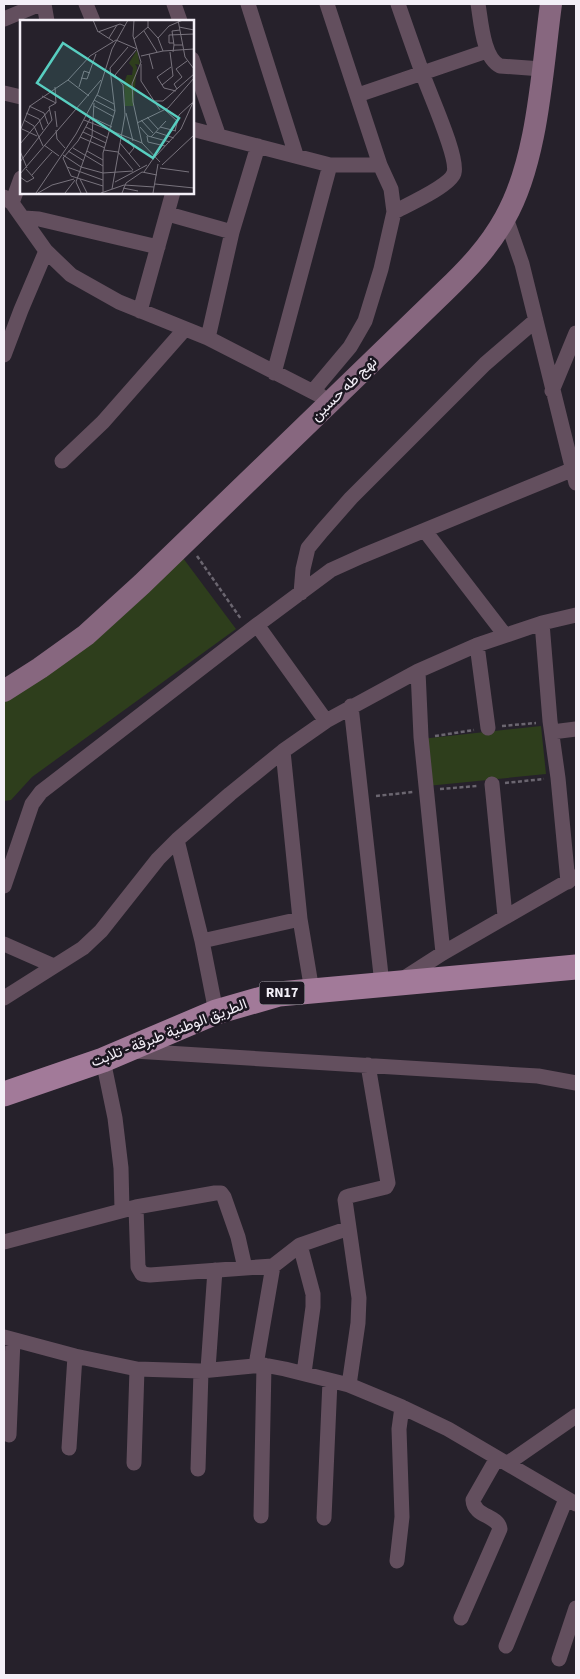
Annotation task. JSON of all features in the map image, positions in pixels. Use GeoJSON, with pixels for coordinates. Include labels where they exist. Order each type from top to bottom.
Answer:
{"type":"FeatureCollection","features":[{"type":"Feature","properties":{"kind":"main road","name":"نهج طه حسين"},"geometry":{"type":"LineString","coordinates":[[4,690],[40,668],[86,635],[186,541],[322,396],[476,261],[506,218],[518,191],[532,142],[551,4]]}},
{"type":"Feature","properties":{"kind":"main road","name":"الطريق الوطنية طبرقة - تلابت"},"geometry":{"type":"LineString","coordinates":[[4,1094],[113,1055],[216,1012],[279,994],[576,967]]}},
{"type":"Feature","properties":{"kind":"street"},"geometry":{"type":"LineString","coordinates":[[4,19],[42,4],[47,20]]}},
{"type":"Feature","properties":{"kind":"street"},"geometry":{"type":"LineString","coordinates":[[86,4],[93,20]]}},
{"type":"Feature","properties":{"kind":"street"},"geometry":{"type":"LineString","coordinates":[[174,4],[180,20]]}},
{"type":"Feature","properties":{"kind":"street"},"geometry":{"type":"LineString","coordinates":[[248,4],[296,155]]}},
{"type":"Feature","properties":{"kind":"street"},"geometry":{"type":"LineString","coordinates":[[20,180],[8,200],[24,218],[46,251],[71,275],[105,295],[184,330],[208,338],[322,396],[365,321],[381,269],[394,212],[391,189],[380,165],[327,4]]}},
{"type":"Feature","properties":{"kind":"street"},"geometry":{"type":"LineString","coordinates":[[394,212],[440,187],[451,179],[454,172],[454,160],[449,145],[398,4]]}},
{"type":"Feature","properties":{"kind":"street"},"geometry":{"type":"LineString","coordinates":[[478,4],[487,52],[494,64],[542,69]]}},
{"type":"Feature","properties":{"kind":"street"},"geometry":{"type":"LineString","coordinates":[[358,95],[487,52]]}},
{"type":"Feature","properties":{"kind":"street"},"geometry":{"type":"LineString","coordinates":[[194,65],[218,134]]}},
{"type":"Feature","properties":{"kind":"street"},"geometry":{"type":"LineString","coordinates":[[4,94],[20,97]]}},
{"type":"Feature","properties":{"kind":"street"},"geometry":{"type":"LineString","coordinates":[[194,129],[330,164],[380,165]]}},
{"type":"Feature","properties":{"kind":"street"},"geometry":{"type":"LineString","coordinates":[[208,338],[232,232],[258,146]]}},
{"type":"Feature","properties":{"kind":"street"},"geometry":{"type":"LineString","coordinates":[[274,373],[330,164]]}},
{"type":"Feature","properties":{"kind":"street"},"geometry":{"type":"LineString","coordinates":[[140,311],[173,194]]}},
{"type":"Feature","properties":{"kind":"street"},"geometry":{"type":"LineString","coordinates":[[168,214],[232,232]]}},
{"type":"Feature","properties":{"kind":"street"},"geometry":{"type":"LineString","coordinates":[[24,218],[39,219],[158,247]]}},
{"type":"Feature","properties":{"kind":"street"},"geometry":{"type":"LineString","coordinates":[[4,886],[32,804],[41,792],[331,570],[362,556],[575,474],[552,391],[522,264],[506,218]]}},
{"type":"Feature","properties":{"kind":"street"},"geometry":{"type":"LineString","coordinates":[[4,355],[20,310],[46,251]]}},
{"type":"Feature","properties":{"kind":"street"},"geometry":{"type":"LineString","coordinates":[[300,593],[308,548],[322,530],[351,498],[485,364],[536,320]]}},
{"type":"Feature","properties":{"kind":"street"},"geometry":{"type":"LineString","coordinates":[[62,461],[103,422],[184,330]]}},
{"type":"Feature","properties":{"kind":"street"},"geometry":{"type":"LineString","coordinates":[[552,391],[576,333]]}},
{"type":"Feature","properties":{"kind":"street"},"geometry":{"type":"LineString","coordinates":[[426,531],[505,634]]}},
{"type":"Feature","properties":{"kind":"street"},"geometry":{"type":"LineString","coordinates":[[4,998],[83,948],[101,931],[158,860],[177,840],[283,751],[326,721],[418,671],[477,645],[505,634],[576,615]]}},
{"type":"Feature","properties":{"kind":"street"},"geometry":{"type":"LineString","coordinates":[[351,706],[362,798],[389,984],[572,879],[552,732],[542,623]]}},
{"type":"Feature","properties":{"kind":"street"},"geometry":{"type":"LineString","coordinates":[[253,628],[326,721]]}},
{"type":"Feature","properties":{"kind":"street"},"geometry":{"type":"LineString","coordinates":[[477,645],[488,728]]}},
{"type":"Feature","properties":{"kind":"street"},"geometry":{"type":"LineString","coordinates":[[418,671],[421,738],[443,953]]}},
{"type":"Feature","properties":{"kind":"street"},"geometry":{"type":"LineString","coordinates":[[552,732],[576,729]]}},
{"type":"Feature","properties":{"kind":"street"},"geometry":{"type":"LineString","coordinates":[[283,751],[300,919],[312,991]]}},
{"type":"Feature","properties":{"kind":"street"},"geometry":{"type":"LineString","coordinates":[[492,784],[505,916]]}},
{"type":"Feature","properties":{"kind":"street"},"geometry":{"type":"LineString","coordinates":[[177,840],[202,941],[216,1012]]}},
{"type":"Feature","properties":{"kind":"street"},"geometry":{"type":"LineString","coordinates":[[202,941],[300,919]]}},
{"type":"Feature","properties":{"kind":"street"},"geometry":{"type":"LineString","coordinates":[[4,944],[54,966]]}},
{"type":"Feature","properties":{"kind":"street"},"geometry":{"type":"LineString","coordinates":[[349,1228],[300,1245],[273,1266],[142,1274],[138,1267],[121,1168],[115,1118],[113,1055],[368,1065],[538,1076],[576,1083]]}},
{"type":"Feature","properties":{"kind":"street"},"geometry":{"type":"LineString","coordinates":[[349,1385],[358,1323],[359,1298],[345,1200],[346,1197],[386,1187],[388,1183],[368,1065]]}},
{"type":"Feature","properties":{"kind":"street"},"geometry":{"type":"LineString","coordinates":[[4,1242],[129,1209],[221,1193],[238,1237],[245,1268]]}},
{"type":"Feature","properties":{"kind":"street"},"geometry":{"type":"LineString","coordinates":[[300,1245],[313,1294],[304,1373]]}},
{"type":"Feature","properties":{"kind":"street"},"geometry":{"type":"LineString","coordinates":[[260,1516],[260,1365],[273,1266]]}},
{"type":"Feature","properties":{"kind":"street"},"geometry":{"type":"LineString","coordinates":[[198,1469],[204,1370],[215,1270]]}},
{"type":"Feature","properties":{"kind":"street"},"geometry":{"type":"LineString","coordinates":[[9,1435],[8,1338],[75,1356],[137,1369],[204,1370],[260,1365],[304,1373],[349,1385],[402,1407],[448,1429],[571,1501],[506,1646]]}},
{"type":"Feature","properties":{"kind":"street"},"geometry":{"type":"LineString","coordinates":[[69,1448],[75,1356]]}},
{"type":"Feature","properties":{"kind":"street"},"geometry":{"type":"LineString","coordinates":[[134,1463],[137,1369]]}},
{"type":"Feature","properties":{"kind":"street"},"geometry":{"type":"LineString","coordinates":[[324,1518],[330,1381]]}},
{"type":"Feature","properties":{"kind":"street"},"geometry":{"type":"LineString","coordinates":[[397,1561],[402,1517],[399,1429],[402,1407]]}},
{"type":"Feature","properties":{"kind":"street"},"geometry":{"type":"LineString","coordinates":[[461,1618],[500,1530],[497,1522],[477,1511],[473,1506],[473,1500],[503,1461],[576,1416]]}},
{"type":"Feature","properties":{"kind":"street"},"geometry":{"type":"LineString","coordinates":[[559,1659],[576,1608]]}},
{"type":"Feature","properties":{"kind":"path"},"geometry":{"type":"LineString","coordinates":[[186,541],[253,628]]}},
{"type":"Feature","properties":{"kind":"path"},"geometry":{"type":"LineString","coordinates":[[362,798],[558,778]]}},
{"type":"Feature","properties":{"kind":"green space"},"geometry":{"type":"Polygon","coordinates":[[[183,558],[236,629],[32,777],[11,800],[4,801],[4,693],[183,558]]]}},
{"type":"Feature","properties":{"kind":"green space"},"geometry":{"type":"Polygon","coordinates":[[[541,726],[546,774],[427,786],[421,739],[541,726]]]}}]}
